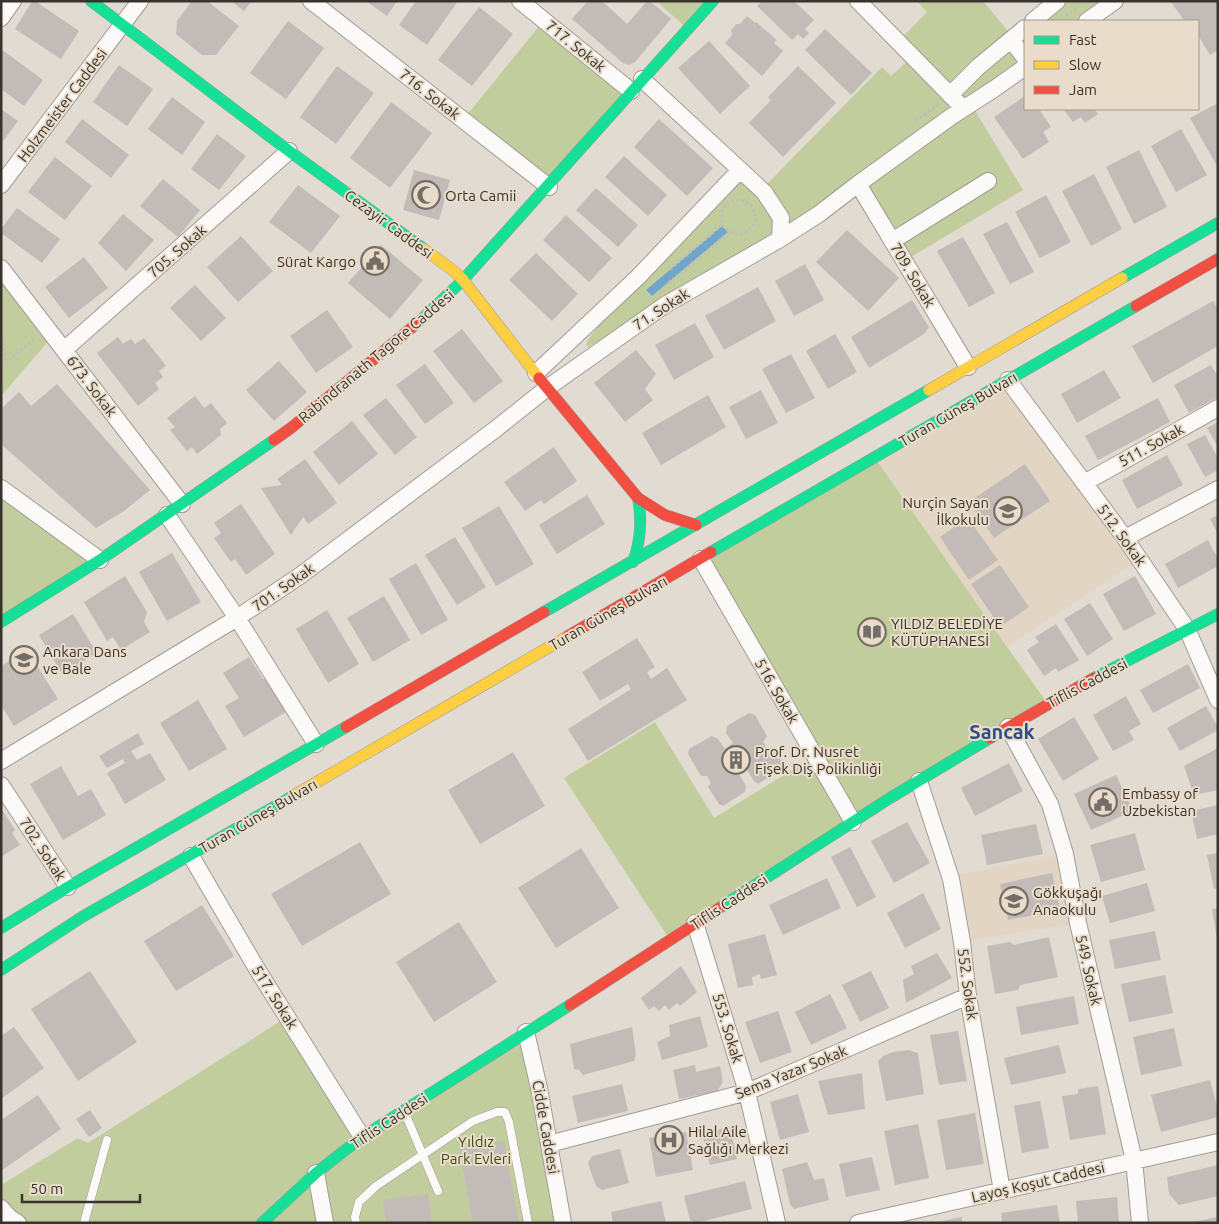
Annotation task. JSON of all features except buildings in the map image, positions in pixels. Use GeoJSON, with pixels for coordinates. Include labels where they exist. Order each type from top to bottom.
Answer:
{"type":"FeatureCollection","features":[{"type":"Feature","properties":{"kind":"main road","name":"Cezayir Caddesi"},"geometry":{"type":"LineString","coordinates":[[91,1],[289,151],[464,280],[547,388],[638,498],[655,511],[669,518],[696,526]]}},
{"type":"Feature","properties":{"kind":"main road","name":"Rabindranath Tagore Caddesi"},"geometry":{"type":"LineString","coordinates":[[1,622],[100,560],[291,428],[416,325],[464,280],[549,187],[702,9],[713,1]]}},
{"type":"Feature","properties":{"kind":"main road","name":"Turan Güneş Bulvarı"},"geometry":{"type":"LineString","coordinates":[[1,928],[68,887],[1218,223]]}},
{"type":"Feature","properties":{"kind":"main road","name":"Turan Güneş Bulvarı"},"geometry":{"type":"LineString","coordinates":[[1,970],[82,917],[191,856],[1008,380],[1216,263]]}},
{"type":"Feature","properties":{"kind":"main road"},"geometry":{"type":"LineString","coordinates":[[633,562],[640,544],[642,530],[638,498]]}},
{"type":"Feature","properties":{"kind":"main road","name":"Tiflis Caddesi"},"geometry":{"type":"LineString","coordinates":[[262,1223],[316,1173],[362,1137],[853,822],[1048,704],[1218,614]]}},
{"type":"Feature","properties":{"kind":"street"},"geometry":{"type":"LineString","coordinates":[[1,18],[13,1]]}},
{"type":"Feature","properties":{"kind":"street","name":"Holzmeister Caddesi"},"geometry":{"type":"LineString","coordinates":[[1,185],[140,1]]}},
{"type":"Feature","properties":{"kind":"street","name":"716. Sokak"},"geometry":{"type":"LineString","coordinates":[[311,1],[549,187]]}},
{"type":"Feature","properties":{"kind":"street","name":"717. Sokak"},"geometry":{"type":"LineString","coordinates":[[520,1],[637,85],[740,170],[764,192],[781,218],[780,238]]}},
{"type":"Feature","properties":{"kind":"street"},"geometry":{"type":"LineString","coordinates":[[858,1],[963,108]]}},
{"type":"Feature","properties":{"kind":"street"},"geometry":{"type":"LineString","coordinates":[[1034,20],[1057,1]]}},
{"type":"Feature","properties":{"kind":"street"},"geometry":{"type":"LineString","coordinates":[[1089,20],[1115,1]]}},
{"type":"Feature","properties":{"kind":"street"},"geometry":{"type":"LineString","coordinates":[[950,95],[978,67],[1019,33]]}},
{"type":"Feature","properties":{"kind":"street"},"geometry":{"type":"LineString","coordinates":[[1019,33],[1015,45],[1024,57]]}},
{"type":"Feature","properties":{"kind":"street","name":"71. Sokak"},"geometry":{"type":"LineString","coordinates":[[547,388],[664,305],[819,214],[963,108],[994,89],[1024,67]]}},
{"type":"Feature","properties":{"kind":"street","name":"705. Sokak"},"geometry":{"type":"LineString","coordinates":[[64,350],[289,151]]}},
{"type":"Feature","properties":{"kind":"street"},"geometry":{"type":"LineString","coordinates":[[536,373],[638,277],[740,170]]}},
{"type":"Feature","properties":{"kind":"street"},"geometry":{"type":"LineString","coordinates":[[892,241],[988,181]]}},
{"type":"Feature","properties":{"kind":"street","name":"709. Sokak"},"geometry":{"type":"LineString","coordinates":[[858,184],[968,367]]}},
{"type":"Feature","properties":{"kind":"street","name":"673. Sokak"},"geometry":{"type":"LineString","coordinates":[[1,268],[182,504]]}},
{"type":"Feature","properties":{"kind":"street","name":"512. Sokak"},"geometry":{"type":"LineString","coordinates":[[1008,380],[1125,538],[1187,629],[1218,700]]}},
{"type":"Feature","properties":{"kind":"street","name":"701. Sokak"},"geometry":{"type":"LineString","coordinates":[[1,761],[237,618],[301,575],[497,428],[547,388]]}},
{"type":"Feature","properties":{"kind":"street","name":"511. Sokak"},"geometry":{"type":"LineString","coordinates":[[1084,483],[1218,408]]}},
{"type":"Feature","properties":{"kind":"street"},"geometry":{"type":"LineString","coordinates":[[1,488],[100,560]]}},
{"type":"Feature","properties":{"kind":"street"},"geometry":{"type":"LineString","coordinates":[[1125,538],[1218,489]]}},
{"type":"Feature","properties":{"kind":"street"},"geometry":{"type":"LineString","coordinates":[[167,515],[237,618],[316,744]]}},
{"type":"Feature","properties":{"kind":"street","name":"516. Sokak"},"geometry":{"type":"LineString","coordinates":[[701,559],[853,822]]}},
{"type":"Feature","properties":{"kind":"street","name":"549. Sokak"},"geometry":{"type":"LineString","coordinates":[[1008,727],[1050,804],[1065,854],[1078,923],[1134,1160],[1140,1223]]}},
{"type":"Feature","properties":{"kind":"street","name":"552. Sokak"},"geometry":{"type":"LineString","coordinates":[[919,781],[951,879],[962,942],[968,996],[1002,1191]]}},
{"type":"Feature","properties":{"kind":"street","name":"702. Sokak"},"geometry":{"type":"LineString","coordinates":[[1,785],[68,887]]}},
{"type":"Feature","properties":{"kind":"street","name":"517. Sokak"},"geometry":{"type":"LineString","coordinates":[[191,856],[257,969],[362,1137]]}},
{"type":"Feature","properties":{"kind":"street","name":"553. Sokak"},"geometry":{"type":"LineString","coordinates":[[696,923],[747,1092],[777,1223]]}},
{"type":"Feature","properties":{"kind":"street","name":"Sema Yazar Sokak"},"geometry":{"type":"LineString","coordinates":[[549,1144],[747,1092],[968,996]]}},
{"type":"Feature","properties":{"kind":"street","name":"Cidde Caddesi"},"geometry":{"type":"LineString","coordinates":[[526,1032],[563,1223]]}},
{"type":"Feature","properties":{"kind":"street","name":"Layoş Koşut Caddesi"},"geometry":{"type":"LineString","coordinates":[[858,1223],[906,1218],[1002,1191],[1218,1142]]}},
{"type":"Feature","properties":{"kind":"street"},"geometry":{"type":"LineString","coordinates":[[316,1173],[325,1223]]}},
{"type":"Feature","properties":{"kind":"street"},"geometry":{"type":"LineString","coordinates":[[1,1208],[10,1218],[18,1223]]}},
{"type":"Feature","properties":{"kind":"lane"},"geometry":{"type":"LineString","coordinates":[[404,1111],[438,1191]]}},
{"type":"Feature","properties":{"kind":"lane"},"geometry":{"type":"LineString","coordinates":[[356,1223],[355,1217],[358,1202],[376,1186],[473,1121],[497,1112],[505,1112],[509,1122],[528,1223]]}},
{"type":"Feature","properties":{"kind":"lane"},"geometry":{"type":"LineString","coordinates":[[84,1223],[108,1140]]}},
{"type":"Feature","properties":{"kind":"path"},"geometry":{"type":"LineString","coordinates":[[1060,20],[1079,6]]}},
{"type":"Feature","properties":{"kind":"path"},"geometry":{"type":"LineString","coordinates":[[739,201],[749,205],[753,209],[755,219],[750,229],[741,234],[730,232],[723,224],[722,213],[728,204],[739,201]]}},
{"type":"Feature","properties":{"kind":"path"},"geometry":{"type":"LineString","coordinates":[[666,272],[723,224]]}},
{"type":"Feature","properties":{"kind":"path"},"geometry":{"type":"LineString","coordinates":[[666,286],[730,232]]}},
{"type":"Feature","properties":{"kind":"path"},"geometry":{"type":"LineString","coordinates":[[1,366],[48,329]]}},
{"type":"Feature","properties":{"kind":"path"},"geometry":{"type":"LineString","coordinates":[[1,339],[4,344],[6,362]]}},
{"type":"Feature","properties":{"kind":"shaded area","name":"Nurçin Sayan İlkokulu"},"geometry":{"type":"Polygon","coordinates":[[[1008,380],[1140,559],[1007,647],[875,458],[1008,380]]]}},
{"type":"Feature","properties":{"kind":"shaded area","name":"Gökkuşağı Anaokulu"},"geometry":{"type":"Polygon","coordinates":[[[1065,854],[1078,923],[962,942],[950,876],[1065,854]]]}},
{"type":"Feature","properties":{"kind":"green space"},"geometry":{"type":"Polygon","coordinates":[[[656,1],[713,1],[688,29],[656,1]]]}},
{"type":"Feature","properties":{"kind":"green space"},"geometry":{"type":"Polygon","coordinates":[[[917,1],[983,1],[1013,37],[1024,29],[1024,68],[971,104],[1023,190],[904,261],[858,184],[780,239],[588,347],[586,345],[589,338],[638,277],[740,170],[762,189],[882,67],[891,76],[912,57],[898,42],[927,12],[917,1]]]}},
{"type":"Feature","properties":{"kind":"green space"},"geometry":{"type":"Polygon","coordinates":[[[1057,1],[1115,1],[1088,20],[1034,20],[1057,1]]]}},
{"type":"Feature","properties":{"kind":"green space"},"geometry":{"type":"Polygon","coordinates":[[[544,20],[632,91],[549,187],[463,120],[544,20]]]}},
{"type":"Feature","properties":{"kind":"green space"},"geometry":{"type":"Polygon","coordinates":[[[1,268],[53,336],[1,396],[1,268]]]}},
{"type":"Feature","properties":{"kind":"green space"},"geometry":{"type":"Polygon","coordinates":[[[875,458],[1048,704],[670,940],[564,778],[655,722],[714,818],[815,756],[701,559],[875,458]]]}},
{"type":"Feature","properties":{"kind":"green space"},"geometry":{"type":"Polygon","coordinates":[[[1,488],[100,560],[1,622],[1,488]]]}},
{"type":"Feature","properties":{"kind":"green space","name":"Yıldız Park Evleri"},"geometry":{"type":"Polygon","coordinates":[[[287,1017],[362,1137],[526,1032],[563,1223],[1,1223],[1,1185],[78,1138],[88,1143],[287,1017]]]}},
{"type":"Feature","properties":{"kind":"water"},"geometry":{"type":"Polygon","coordinates":[[[722,226],[728,232],[652,296],[646,290],[722,226]]]}},
{"type":"Feature","properties":{"kind":"traffic: fast"},"geometry":{"type":"LineString","coordinates":[[91,1],[289,151],[424,249]]}},
{"type":"Feature","properties":{"kind":"traffic: fast"},"geometry":{"type":"LineString","coordinates":[[421,320],[463,280],[713,1]]}},
{"type":"Feature","properties":{"kind":"traffic: fast"},"geometry":{"type":"LineString","coordinates":[[1122,278],[1218,223]]}},
{"type":"Feature","properties":{"kind":"traffic: fast"},"geometry":{"type":"LineString","coordinates":[[711,552],[1136,306]]}},
{"type":"Feature","properties":{"kind":"traffic: fast"},"geometry":{"type":"LineString","coordinates":[[544,612],[929,390]]}},
{"type":"Feature","properties":{"kind":"traffic: fast"},"geometry":{"type":"LineString","coordinates":[[1,622],[100,560],[274,440]]}},
{"type":"Feature","properties":{"kind":"traffic: fast"},"geometry":{"type":"LineString","coordinates":[[633,562],[640,530],[638,498]]}},
{"type":"Feature","properties":{"kind":"traffic: fast"},"geometry":{"type":"LineString","coordinates":[[1094,678],[1218,614]]}},
{"type":"Feature","properties":{"kind":"traffic: fast"},"geometry":{"type":"LineString","coordinates":[[1,928],[68,887],[346,727]]}},
{"type":"Feature","properties":{"kind":"traffic: fast"},"geometry":{"type":"LineString","coordinates":[[721,907],[890,798],[990,738]]}},
{"type":"Feature","properties":{"kind":"traffic: fast"},"geometry":{"type":"LineString","coordinates":[[1,970],[82,917],[293,796]]}},
{"type":"Feature","properties":{"kind":"traffic: fast"},"geometry":{"type":"LineString","coordinates":[[262,1223],[316,1173],[362,1137],[570,1005]]}},
{"type":"Feature","properties":{"kind":"traffic: slow"},"geometry":{"type":"LineString","coordinates":[[424,249],[463,280],[539,378]]}},
{"type":"Feature","properties":{"kind":"traffic: slow"},"geometry":{"type":"LineString","coordinates":[[929,390],[1122,278]]}},
{"type":"Feature","properties":{"kind":"traffic: slow"},"geometry":{"type":"LineString","coordinates":[[293,796],[568,636]]}},
{"type":"Feature","properties":{"kind":"traffic: jam"},"geometry":{"type":"LineString","coordinates":[[1136,306],[1218,259]]}},
{"type":"Feature","properties":{"kind":"traffic: jam"},"geometry":{"type":"LineString","coordinates":[[274,440],[421,320]]}},
{"type":"Feature","properties":{"kind":"traffic: jam"},"geometry":{"type":"LineString","coordinates":[[539,378],[638,498],[665,515],[696,525]]}},
{"type":"Feature","properties":{"kind":"traffic: jam"},"geometry":{"type":"LineString","coordinates":[[568,636],[711,552]]}},
{"type":"Feature","properties":{"kind":"traffic: jam"},"geometry":{"type":"LineString","coordinates":[[346,727],[544,612]]}},
{"type":"Feature","properties":{"kind":"traffic: jam"},"geometry":{"type":"LineString","coordinates":[[990,738],[1094,678]]}},
{"type":"Feature","properties":{"kind":"traffic: jam"},"geometry":{"type":"LineString","coordinates":[[570,1005],[721,907]]}},
{"type":"Feature","properties":{"kind":"place","name":"Orta Camii"},"geometry":{"type":"Point","coordinates":[426,195]}},
{"type":"Feature","properties":{"kind":"place","name":"Sürat Kargo"},"geometry":{"type":"Point","coordinates":[375,261]}},
{"type":"Feature","properties":{"kind":"place","name":"Nurçin Sayan İlkokulu"},"geometry":{"type":"Point","coordinates":[1008,511]}},
{"type":"Feature","properties":{"kind":"place","name":"YILDIZ BELEDİYE KÜTÜPHANESİ"},"geometry":{"type":"Point","coordinates":[872,632]}},
{"type":"Feature","properties":{"kind":"place","name":"Ankara Dans ve Bale"},"geometry":{"type":"Point","coordinates":[24,660]}},
{"type":"Feature","properties":{"kind":"place","name":"Prof. Dr. Nusret Fişek Diş Polikinliği"},"geometry":{"type":"Point","coordinates":[736,760]}},
{"type":"Feature","properties":{"kind":"place","name":"Embassy of Uzbekistan"},"geometry":{"type":"Point","coordinates":[1103,802]}},
{"type":"Feature","properties":{"kind":"place","name":"Gökkuşağı Anaokulu"},"geometry":{"type":"Point","coordinates":[1014,901]}},
{"type":"Feature","properties":{"kind":"place","name":"Hilal Aile Sağlığı Merkezi"},"geometry":{"type":"Point","coordinates":[669,1140]}},
{"type":"Feature","properties":{"kind":"district","name":"Sancak"},"geometry":{"type":"Point","coordinates":[1002,731]}}]}
